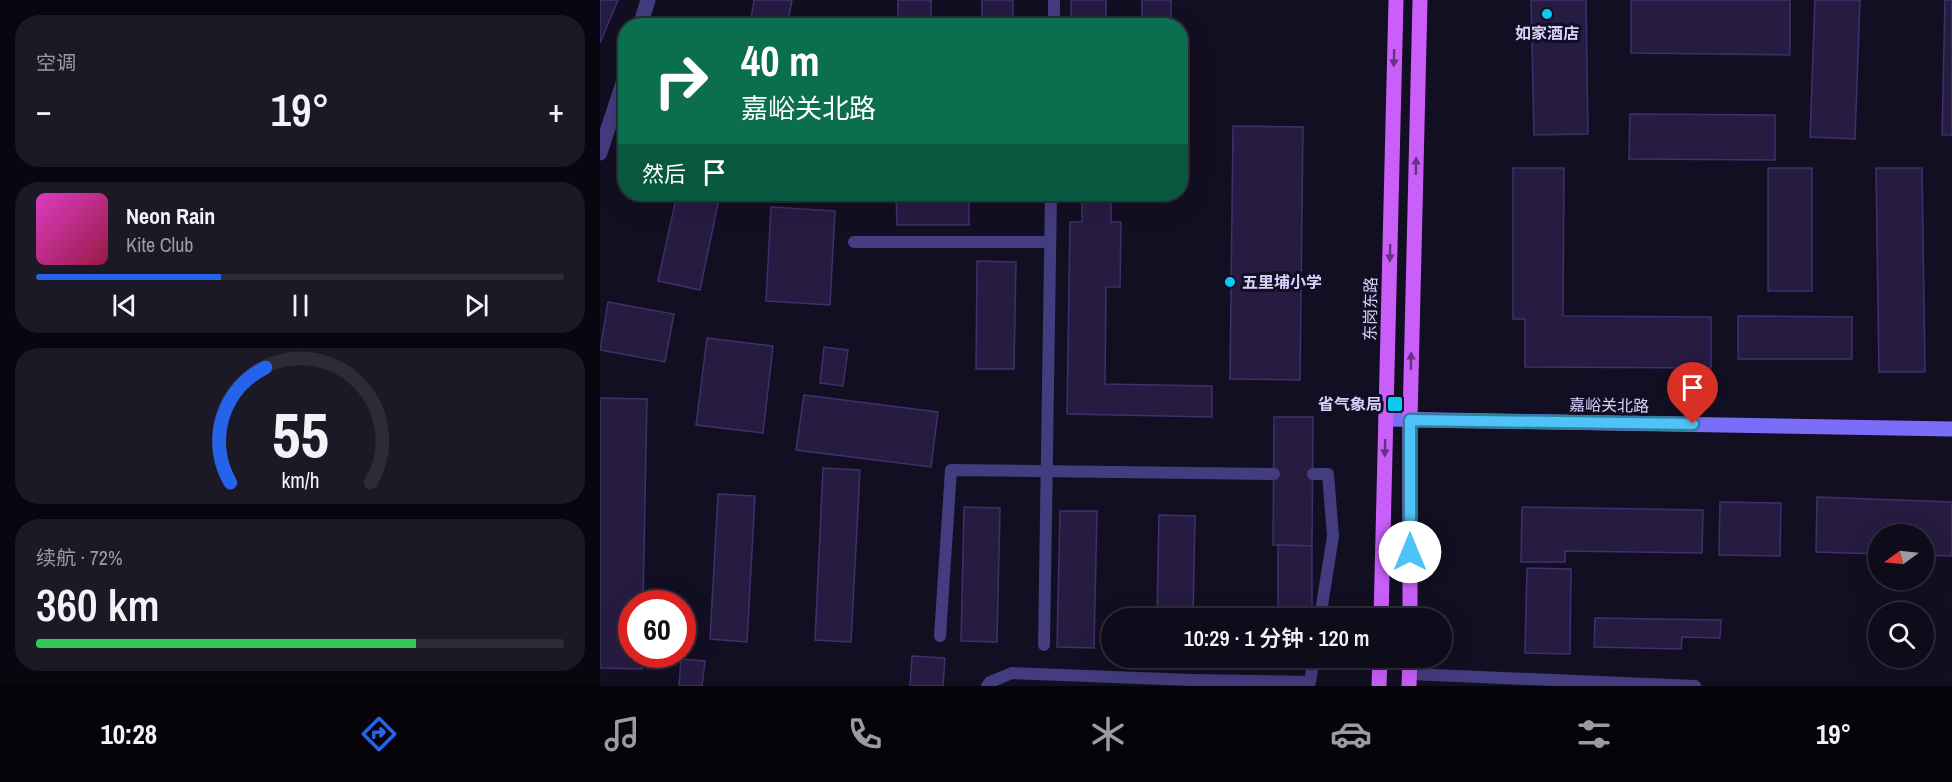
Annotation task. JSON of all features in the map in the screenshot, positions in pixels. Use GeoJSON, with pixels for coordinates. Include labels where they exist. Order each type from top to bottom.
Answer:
{"type":"FeatureCollection","features":[{"type":"Feature","properties":{"kind":"main road","name":"东岗东路"},"geometry":{"type":"LineString","coordinates":[[1381,608],[1396,0]]}},
{"type":"Feature","properties":{"kind":"main road"},"geometry":{"type":"LineString","coordinates":[[1410,608],[1410,420],[1420,0]]}},
{"type":"Feature","properties":{"kind":"main road","name":"嘉峪关北路"},"geometry":{"type":"LineString","coordinates":[[1386,419],[1952,429]]}},
{"type":"Feature","properties":{"kind":"main road"},"geometry":{"type":"LineString","coordinates":[[1379,686],[1380,668]]}},
{"type":"Feature","properties":{"kind":"street"},"geometry":{"type":"LineString","coordinates":[[642,18],[648,0]]}},
{"type":"Feature","properties":{"kind":"street"},"geometry":{"type":"LineString","coordinates":[[600,153],[618,98]]}},
{"type":"Feature","properties":{"kind":"lane"},"geometry":{"type":"LineString","coordinates":[[1054,0],[1054,18]]}},
{"type":"Feature","properties":{"kind":"lane"},"geometry":{"type":"LineString","coordinates":[[1044,645],[1051,201]]}},
{"type":"Feature","properties":{"kind":"lane"},"geometry":{"type":"LineString","coordinates":[[854,242],[1050,242]]}},
{"type":"Feature","properties":{"kind":"lane"},"geometry":{"type":"LineString","coordinates":[[940,636],[951,470],[1274,474]]}},
{"type":"Feature","properties":{"kind":"lane"},"geometry":{"type":"LineString","coordinates":[[1312,474],[1328,474],[1333,536],[1322,608]]}},
{"type":"Feature","properties":{"kind":"lane"},"geometry":{"type":"LineString","coordinates":[[987,686],[1012,672],[1192,683],[1310,682],[1312,668]]}},
{"type":"Feature","properties":{"kind":"lane"},"geometry":{"type":"LineString","coordinates":[[1410,680],[1547,681],[1695,686]]}},
{"type":"Feature","properties":{"kind":"lane"},"geometry":{"type":"LineString","coordinates":[[1547,681],[1563,686]]}},
{"type":"Feature","properties":{"kind":"building"},"geometry":{"type":"Polygon","coordinates":[[[600,0],[618,0],[600,43],[600,0]]]}},
{"type":"Feature","properties":{"kind":"building"},"geometry":{"type":"Polygon","coordinates":[[[754,0],[792,0],[789,18],[751,18],[754,0]]]}},
{"type":"Feature","properties":{"kind":"building"},"geometry":{"type":"Polygon","coordinates":[[[898,0],[931,0],[931,18],[898,18],[898,0]]]}},
{"type":"Feature","properties":{"kind":"building"},"geometry":{"type":"Polygon","coordinates":[[[982,0],[1013,0],[1013,18],[982,18],[982,0]]]}},
{"type":"Feature","properties":{"kind":"building"},"geometry":{"type":"Polygon","coordinates":[[[1071,0],[1106,0],[1106,18],[1071,18],[1071,0]]]}},
{"type":"Feature","properties":{"kind":"building"},"geometry":{"type":"Polygon","coordinates":[[[1142,0],[1171,0],[1171,18],[1142,18],[1142,0]]]}},
{"type":"Feature","properties":{"kind":"building"},"geometry":{"type":"Polygon","coordinates":[[[1531,0],[1586,0],[1588,134],[1534,135],[1531,0]]]}},
{"type":"Feature","properties":{"kind":"building"},"geometry":{"type":"Polygon","coordinates":[[[1631,0],[1790,0],[1790,55],[1631,53],[1631,0]]]}},
{"type":"Feature","properties":{"kind":"building"},"geometry":{"type":"Polygon","coordinates":[[[1815,0],[1860,0],[1855,139],[1810,137],[1815,0]]]}},
{"type":"Feature","properties":{"kind":"building"},"geometry":{"type":"Polygon","coordinates":[[[1945,0],[1952,0],[1952,135],[1942,135],[1945,0]]]}},
{"type":"Feature","properties":{"kind":"building"},"geometry":{"type":"Polygon","coordinates":[[[1630,114],[1775,115],[1775,160],[1629,159],[1630,114]]]}},
{"type":"Feature","properties":{"kind":"building"},"geometry":{"type":"Polygon","coordinates":[[[1233,126],[1303,127],[1300,380],[1230,379],[1233,126]]]}},
{"type":"Feature","properties":{"kind":"building"},"geometry":{"type":"Polygon","coordinates":[[[1513,168],[1564,168],[1563,316],[1711,317],[1711,368],[1525,367],[1525,319],[1513,319],[1513,168]]]}},
{"type":"Feature","properties":{"kind":"building"},"geometry":{"type":"Polygon","coordinates":[[[1768,168],[1812,168],[1812,291],[1768,291],[1768,168]]]}},
{"type":"Feature","properties":{"kind":"building"},"geometry":{"type":"Polygon","coordinates":[[[1876,168],[1922,168],[1925,372],[1879,372],[1876,168]]]}},
{"type":"Feature","properties":{"kind":"building"},"geometry":{"type":"Polygon","coordinates":[[[675,201],[719,201],[700,290],[658,281],[675,201]]]}},
{"type":"Feature","properties":{"kind":"building"},"geometry":{"type":"Polygon","coordinates":[[[896,201],[969,201],[969,225],[897,225],[896,201]]]}},
{"type":"Feature","properties":{"kind":"building"},"geometry":{"type":"Polygon","coordinates":[[[1082,201],[1111,201],[1111,222],[1121,222],[1120,287],[1106,287],[1105,384],[1212,386],[1212,417],[1067,414],[1070,222],[1082,222],[1082,201]]]}},
{"type":"Feature","properties":{"kind":"building"},"geometry":{"type":"Polygon","coordinates":[[[771,207],[835,211],[830,305],[766,301],[771,207]]]}},
{"type":"Feature","properties":{"kind":"building"},"geometry":{"type":"Polygon","coordinates":[[[977,261],[1016,262],[1014,369],[976,369],[977,261]]]}},
{"type":"Feature","properties":{"kind":"building"},"geometry":{"type":"Polygon","coordinates":[[[608,302],[674,314],[665,362],[600,350],[608,302]]]}},
{"type":"Feature","properties":{"kind":"building"},"geometry":{"type":"Polygon","coordinates":[[[1738,316],[1852,317],[1852,359],[1738,359],[1738,316]]]}},
{"type":"Feature","properties":{"kind":"building"},"geometry":{"type":"Polygon","coordinates":[[[707,338],[773,346],[763,433],[696,425],[707,338]]]}},
{"type":"Feature","properties":{"kind":"building"},"geometry":{"type":"Polygon","coordinates":[[[824,347],[848,350],[843,386],[820,383],[824,347]]]}},
{"type":"Feature","properties":{"kind":"building"},"geometry":{"type":"Polygon","coordinates":[[[804,395],[938,412],[931,467],[796,450],[804,395]]]}},
{"type":"Feature","properties":{"kind":"building"},"geometry":{"type":"Polygon","coordinates":[[[600,398],[647,399],[643,590],[618,590],[618,668],[642,669],[600,668],[600,398]]]}},
{"type":"Feature","properties":{"kind":"building"},"geometry":{"type":"Polygon","coordinates":[[[1274,417],[1313,417],[1312,546],[1273,545],[1274,417]]]}},
{"type":"Feature","properties":{"kind":"building"},"geometry":{"type":"Polygon","coordinates":[[[823,468],[860,470],[851,642],[815,640],[823,468]]]}},
{"type":"Feature","properties":{"kind":"building"},"geometry":{"type":"Polygon","coordinates":[[[718,494],[755,496],[747,642],[710,639],[718,494]]]}},
{"type":"Feature","properties":{"kind":"building"},"geometry":{"type":"Polygon","coordinates":[[[1817,497],[1952,502],[1952,556],[1934,555],[1934,524],[1868,524],[1868,554],[1816,552],[1817,497]]]}},
{"type":"Feature","properties":{"kind":"building"},"geometry":{"type":"Polygon","coordinates":[[[1720,502],[1781,503],[1780,556],[1719,555],[1720,502]]]}},
{"type":"Feature","properties":{"kind":"building"},"geometry":{"type":"Polygon","coordinates":[[[964,507],[1000,508],[997,642],[961,641],[964,507]]]}},
{"type":"Feature","properties":{"kind":"building"},"geometry":{"type":"Polygon","coordinates":[[[1522,507],[1703,510],[1702,553],[1565,551],[1565,562],[1521,562],[1522,507]]]}},
{"type":"Feature","properties":{"kind":"building"},"geometry":{"type":"Polygon","coordinates":[[[1060,511],[1097,511],[1094,648],[1057,647],[1060,511]]]}},
{"type":"Feature","properties":{"kind":"building"},"geometry":{"type":"Polygon","coordinates":[[[1159,515],[1195,516],[1193,608],[1157,608],[1159,515]]]}},
{"type":"Feature","properties":{"kind":"building"},"geometry":{"type":"Polygon","coordinates":[[[1278,545],[1312,546],[1312,608],[1278,608],[1278,545]]]}},
{"type":"Feature","properties":{"kind":"building"},"geometry":{"type":"Polygon","coordinates":[[[1527,568],[1571,569],[1570,654],[1525,653],[1527,568]]]}},
{"type":"Feature","properties":{"kind":"building"},"geometry":{"type":"Polygon","coordinates":[[[1595,618],[1721,620],[1720,638],[1682,637],[1681,649],[1594,647],[1595,618]]]}},
{"type":"Feature","properties":{"kind":"building"},"geometry":{"type":"Polygon","coordinates":[[[912,656],[945,658],[943,686],[910,686],[912,656]]]}},
{"type":"Feature","properties":{"kind":"building"},"geometry":{"type":"Polygon","coordinates":[[[696,660],[705,661],[702,686],[679,686],[680,668],[696,668],[696,660]]]}},
{"type":"Feature","properties":{"kind":"place","name":"如家酒店"},"geometry":{"type":"Point","coordinates":[1547,14]}},
{"type":"Feature","properties":{"kind":"place","name":"五里埔小学"},"geometry":{"type":"Point","coordinates":[1230,282]}},
{"type":"Feature","properties":{"kind":"place","name":"省气象局"},"geometry":{"type":"Point","coordinates":[1395,404]}},
{"type":"Feature","properties":{"kind":"route"},"geometry":{"type":"LineString","coordinates":[[1410,552],[1410,420],[1693,424]]}}]}
